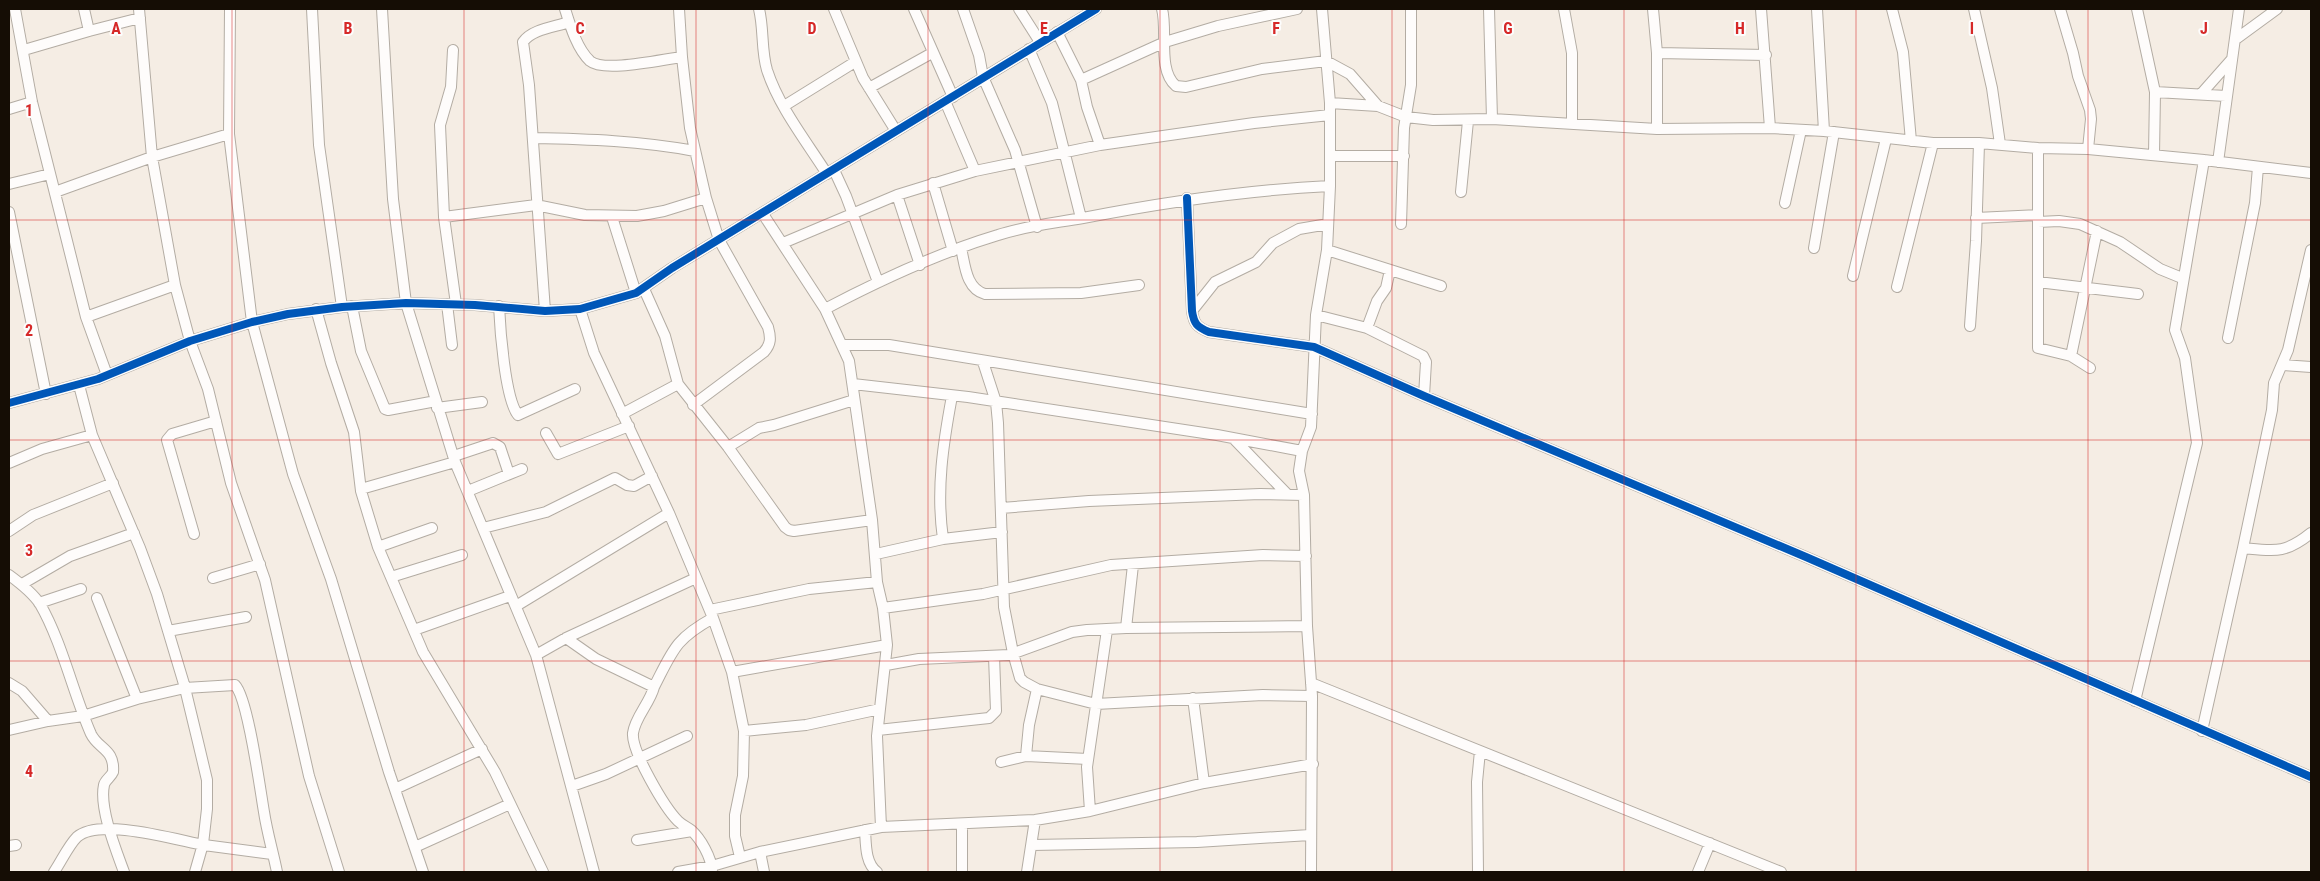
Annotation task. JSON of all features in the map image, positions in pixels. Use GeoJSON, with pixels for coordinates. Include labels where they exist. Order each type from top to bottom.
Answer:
{"type":"FeatureCollection","features":[{"type":"Feature","properties":{"kind":"street"},"geometry":{"type":"LineString","coordinates":[[15,9],[32,102],[50,174],[86,317],[107,376]]}},
{"type":"Feature","properties":{"kind":"street"},"geometry":{"type":"LineString","coordinates":[[84,9],[89,30]]}},
{"type":"Feature","properties":{"kind":"street"},"geometry":{"type":"LineString","coordinates":[[230,9],[229,134],[252,322],[293,474],[332,579],[395,789],[423,872]]}},
{"type":"Feature","properties":{"kind":"street"},"geometry":{"type":"LineString","coordinates":[[312,9],[318,145],[347,306],[361,351],[384,408],[388,410],[436,404],[482,402]]}},
{"type":"Feature","properties":{"kind":"street"},"geometry":{"type":"LineString","coordinates":[[382,9],[393,200],[406,304],[454,459],[536,655],[594,872]]}},
{"type":"Feature","properties":{"kind":"street"},"geometry":{"type":"LineString","coordinates":[[565,9],[569,22],[586,55],[592,62],[599,65],[612,66],[682,57]]}},
{"type":"Feature","properties":{"kind":"street"},"geometry":{"type":"LineString","coordinates":[[679,9],[682,57],[695,152],[706,198],[718,240],[768,327],[770,344],[764,352],[693,405]]}},
{"type":"Feature","properties":{"kind":"street"},"geometry":{"type":"LineString","coordinates":[[759,9],[764,60],[772,81],[784,106],[830,172],[852,213],[878,282]]}},
{"type":"Feature","properties":{"kind":"street"},"geometry":{"type":"LineString","coordinates":[[834,9],[869,88],[896,132]]}},
{"type":"Feature","properties":{"kind":"street"},"geometry":{"type":"LineString","coordinates":[[914,9],[975,171]]}},
{"type":"Feature","properties":{"kind":"street"},"geometry":{"type":"LineString","coordinates":[[963,9],[979,55],[984,77],[1008,130],[1020,163],[1037,227]]}},
{"type":"Feature","properties":{"kind":"street"},"geometry":{"type":"LineString","coordinates":[[1020,9],[1040,42]]}},
{"type":"Feature","properties":{"kind":"street"},"geometry":{"type":"LineString","coordinates":[[9,403],[107,376],[190,341],[252,322],[316,310],[347,306],[406,304],[499,306],[545,311],[580,309],[640,291],[672,268],[763,214],[1057,32],[1085,11],[1096,9]]}},
{"type":"Feature","properties":{"kind":"street"},"geometry":{"type":"LineString","coordinates":[[1162,9],[1166,24],[1166,64],[1173,84],[1178,87],[1262,69],[1326,61],[1350,74],[1378,106]]}},
{"type":"Feature","properties":{"kind":"street"},"geometry":{"type":"LineString","coordinates":[[1081,80],[1165,42],[1218,26],[1297,9]]}},
{"type":"Feature","properties":{"kind":"street"},"geometry":{"type":"LineString","coordinates":[[1311,872],[1312,696],[1306,626],[1304,495],[1299,472],[1302,451],[1308,438],[1312,414],[1316,315],[1327,250],[1330,186],[1330,103],[1322,9]]}},
{"type":"Feature","properties":{"kind":"street"},"geometry":{"type":"LineString","coordinates":[[1401,224],[1406,117],[1411,86],[1411,9]]}},
{"type":"Feature","properties":{"kind":"street"},"geometry":{"type":"LineString","coordinates":[[1489,9],[1492,119]]}},
{"type":"Feature","properties":{"kind":"street"},"geometry":{"type":"LineString","coordinates":[[1564,9],[1572,53],[1572,124]]}},
{"type":"Feature","properties":{"kind":"street"},"geometry":{"type":"LineString","coordinates":[[1653,9],[1657,53],[1657,129]]}},
{"type":"Feature","properties":{"kind":"street"},"geometry":{"type":"LineString","coordinates":[[1761,9],[1766,55],[1770,128]]}},
{"type":"Feature","properties":{"kind":"street"},"geometry":{"type":"LineString","coordinates":[[1814,248],[1829,131],[1817,9]]}},
{"type":"Feature","properties":{"kind":"street"},"geometry":{"type":"LineString","coordinates":[[1892,9],[1903,52],[1911,141]]}},
{"type":"Feature","properties":{"kind":"street"},"geometry":{"type":"LineString","coordinates":[[1974,9],[1992,88],[2000,144]]}},
{"type":"Feature","properties":{"kind":"street"},"geometry":{"type":"LineString","coordinates":[[2060,9],[2074,53],[2078,76],[2090,110],[2088,149]]}},
{"type":"Feature","properties":{"kind":"street"},"geometry":{"type":"LineString","coordinates":[[2137,9],[2155,92],[2154,155]]}},
{"type":"Feature","properties":{"kind":"street"},"geometry":{"type":"LineString","coordinates":[[2218,162],[2239,9]]}},
{"type":"Feature","properties":{"kind":"street"},"geometry":{"type":"LineString","coordinates":[[2236,39],[2278,9]]}},
{"type":"Feature","properties":{"kind":"street"},"geometry":{"type":"LineString","coordinates":[[24,50],[140,13],[152,158],[174,285],[190,341],[208,389],[231,483],[260,564],[309,776],[339,872]]}},
{"type":"Feature","properties":{"kind":"street"},"geometry":{"type":"LineString","coordinates":[[545,311],[529,85],[523,42],[527,36],[536,32],[569,22]]}},
{"type":"Feature","properties":{"kind":"street"},"geometry":{"type":"LineString","coordinates":[[1057,32],[1081,80],[1087,107],[1100,144]]}},
{"type":"Feature","properties":{"kind":"street"},"geometry":{"type":"LineString","coordinates":[[1029,49],[1052,103],[1066,151],[1081,218]]}},
{"type":"Feature","properties":{"kind":"street"},"geometry":{"type":"LineString","coordinates":[[452,345],[440,124],[451,87],[453,50]]}},
{"type":"Feature","properties":{"kind":"street"},"geometry":{"type":"LineString","coordinates":[[869,88],[932,53]]}},
{"type":"Feature","properties":{"kind":"street"},"geometry":{"type":"LineString","coordinates":[[1657,53],[1766,55]]}},
{"type":"Feature","properties":{"kind":"street"},"geometry":{"type":"LineString","coordinates":[[2201,94],[2233,59]]}},
{"type":"Feature","properties":{"kind":"street"},"geometry":{"type":"LineString","coordinates":[[784,106],[856,62]]}},
{"type":"Feature","properties":{"kind":"street"},"geometry":{"type":"LineString","coordinates":[[2155,92],[2226,96]]}},
{"type":"Feature","properties":{"kind":"street"},"geometry":{"type":"LineString","coordinates":[[9,109],[32,102]]}},
{"type":"Feature","properties":{"kind":"street"},"geometry":{"type":"LineString","coordinates":[[1330,103],[1378,106],[1406,117],[1433,120],[1468,121],[1492,119],[1657,129],[1770,128],[1829,131],[1933,143],[1979,143],[2038,148],[2088,149],[2311,173]]}},
{"type":"Feature","properties":{"kind":"street"},"geometry":{"type":"LineString","coordinates":[[783,243],[897,195],[975,171],[1020,163],[1100,144],[1254,123],[1330,115]]}},
{"type":"Feature","properties":{"kind":"street"},"geometry":{"type":"LineString","coordinates":[[1461,192],[1468,121]]}},
{"type":"Feature","properties":{"kind":"street"},"geometry":{"type":"LineString","coordinates":[[1785,203],[1802,130]]}},
{"type":"Feature","properties":{"kind":"street"},"geometry":{"type":"LineString","coordinates":[[55,192],[152,158],[229,134]]}},
{"type":"Feature","properties":{"kind":"street"},"geometry":{"type":"LineString","coordinates":[[533,138],[621,141],[653,144],[695,152]]}},
{"type":"Feature","properties":{"kind":"street"},"geometry":{"type":"LineString","coordinates":[[1853,276],[1886,139]]}},
{"type":"Feature","properties":{"kind":"street"},"geometry":{"type":"LineString","coordinates":[[1897,287],[1933,143]]}},
{"type":"Feature","properties":{"kind":"street"},"geometry":{"type":"LineString","coordinates":[[1970,326],[1979,143]]}},
{"type":"Feature","properties":{"kind":"street"},"geometry":{"type":"LineString","coordinates":[[2038,148],[2038,348],[2071,356],[2090,368]]}},
{"type":"Feature","properties":{"kind":"street"},"geometry":{"type":"LineString","coordinates":[[1330,156],[1404,156]]}},
{"type":"Feature","properties":{"kind":"street"},"geometry":{"type":"LineString","coordinates":[[2135,701],[2197,443],[2185,358],[2174,330],[2204,160]]}},
{"type":"Feature","properties":{"kind":"street"},"geometry":{"type":"LineString","coordinates":[[2228,338],[2255,203],[2258,167]]}},
{"type":"Feature","properties":{"kind":"street"},"geometry":{"type":"LineString","coordinates":[[9,184],[50,174]]}},
{"type":"Feature","properties":{"kind":"street"},"geometry":{"type":"LineString","coordinates":[[933,183],[971,283],[979,293],[1088,293],[1139,285]]}},
{"type":"Feature","properties":{"kind":"street"},"geometry":{"type":"LineString","coordinates":[[825,309],[878,282],[920,264],[1004,233],[1187,198],[1282,188],[1330,186]]}},
{"type":"Feature","properties":{"kind":"street"},"geometry":{"type":"LineString","coordinates":[[897,195],[920,264]]}},
{"type":"Feature","properties":{"kind":"street"},"geometry":{"type":"LineString","coordinates":[[444,218],[536,205],[566,212],[612,217],[637,216],[664,211],[706,198]]}},
{"type":"Feature","properties":{"kind":"street"},"geometry":{"type":"LineString","coordinates":[[1187,198],[1192,311],[1193,321],[1198,327],[1209,332],[1314,347],[1424,396],[1806,557],[2311,777]]}},
{"type":"Feature","properties":{"kind":"street"},"geometry":{"type":"LineString","coordinates":[[9,212],[46,394]]}},
{"type":"Feature","properties":{"kind":"street"},"geometry":{"type":"LineString","coordinates":[[763,214],[825,309],[843,344],[849,361],[872,520],[877,582],[883,608],[887,645],[878,730],[881,827]]}},
{"type":"Feature","properties":{"kind":"street"},"geometry":{"type":"LineString","coordinates":[[612,217],[640,291],[665,336],[678,384],[728,447],[789,530],[872,520]]}},
{"type":"Feature","properties":{"kind":"street"},"geometry":{"type":"LineString","coordinates":[[1976,218],[2038,218],[2080,224],[2098,231],[2140,254],[2160,270],[2182,278]]}},
{"type":"Feature","properties":{"kind":"street"},"geometry":{"type":"LineString","coordinates":[[1192,311],[1216,282],[1256,262],[1273,242],[1299,229],[1328,224]]}},
{"type":"Feature","properties":{"kind":"street"},"geometry":{"type":"LineString","coordinates":[[2071,356],[2098,231]]}},
{"type":"Feature","properties":{"kind":"street"},"geometry":{"type":"LineString","coordinates":[[1327,250],[1440,286]]}},
{"type":"Feature","properties":{"kind":"street"},"geometry":{"type":"LineString","coordinates":[[2202,731],[2272,410],[2274,383],[2283,364],[2311,250]]}},
{"type":"Feature","properties":{"kind":"street"},"geometry":{"type":"LineString","coordinates":[[9,261],[20,260]]}},
{"type":"Feature","properties":{"kind":"street"},"geometry":{"type":"LineString","coordinates":[[1367,328],[1377,301],[1386,288],[1390,270]]}},
{"type":"Feature","properties":{"kind":"street"},"geometry":{"type":"LineString","coordinates":[[2038,282],[2138,294]]}},
{"type":"Feature","properties":{"kind":"street"},"geometry":{"type":"LineString","coordinates":[[86,317],[174,285]]}},
{"type":"Feature","properties":{"kind":"street"},"geometry":{"type":"LineString","coordinates":[[499,306],[503,361],[513,405],[518,415],[575,390]]}},
{"type":"Feature","properties":{"kind":"street"},"geometry":{"type":"LineString","coordinates":[[580,309],[594,353],[669,513],[712,614],[732,672],[744,731],[743,776],[734,815],[735,836],[740,857]]}},
{"type":"Feature","properties":{"kind":"street"},"geometry":{"type":"LineString","coordinates":[[316,310],[354,432],[361,489],[378,547],[390,577],[437,676],[482,749],[543,872]]}},
{"type":"Feature","properties":{"kind":"street"},"geometry":{"type":"LineString","coordinates":[[1316,315],[1367,328],[1425,358],[1424,396]]}},
{"type":"Feature","properties":{"kind":"street"},"geometry":{"type":"LineString","coordinates":[[843,344],[881,344],[1312,414]]}},
{"type":"Feature","properties":{"kind":"street"},"geometry":{"type":"LineString","coordinates":[[983,362],[996,402],[1003,590],[1013,653],[1020,678],[1029,686],[1096,704],[1193,698],[1312,696]]}},
{"type":"Feature","properties":{"kind":"street"},"geometry":{"type":"LineString","coordinates":[[2283,364],[2311,367]]}},
{"type":"Feature","properties":{"kind":"street"},"geometry":{"type":"LineString","coordinates":[[622,414],[678,384]]}},
{"type":"Feature","properties":{"kind":"street"},"geometry":{"type":"LineString","coordinates":[[853,384],[996,402],[1217,435],[1235,440],[1302,451]]}},
{"type":"Feature","properties":{"kind":"street"},"geometry":{"type":"LineString","coordinates":[[79,385],[92,434],[134,533],[168,630],[185,688],[207,780],[207,809],[203,844],[195,872]]}},
{"type":"Feature","properties":{"kind":"street"},"geometry":{"type":"LineString","coordinates":[[943,539],[940,518],[939,482],[952,396]]}},
{"type":"Feature","properties":{"kind":"street"},"geometry":{"type":"LineString","coordinates":[[728,447],[759,428],[854,400]]}},
{"type":"Feature","properties":{"kind":"street"},"geometry":{"type":"LineString","coordinates":[[194,534],[167,440],[172,434],[216,421]]}},
{"type":"Feature","properties":{"kind":"street"},"geometry":{"type":"LineString","coordinates":[[546,433],[558,454],[629,426]]}},
{"type":"Feature","properties":{"kind":"street"},"geometry":{"type":"LineString","coordinates":[[9,463],[28,454],[92,434]]}},
{"type":"Feature","properties":{"kind":"street"},"geometry":{"type":"LineString","coordinates":[[1235,440],[1287,494]]}},
{"type":"Feature","properties":{"kind":"street"},"geometry":{"type":"LineString","coordinates":[[361,489],[454,459],[493,443],[500,446],[509,474]]}},
{"type":"Feature","properties":{"kind":"street"},"geometry":{"type":"LineString","coordinates":[[468,491],[522,469]]}},
{"type":"Feature","properties":{"kind":"street"},"geometry":{"type":"LineString","coordinates":[[483,528],[546,512],[615,478],[627,486],[634,486],[652,476]]}},
{"type":"Feature","properties":{"kind":"street"},"geometry":{"type":"LineString","coordinates":[[9,531],[33,515],[113,483]]}},
{"type":"Feature","properties":{"kind":"street"},"geometry":{"type":"LineString","coordinates":[[1001,508],[1089,501],[1260,494],[1304,495]]}},
{"type":"Feature","properties":{"kind":"street"},"geometry":{"type":"LineString","coordinates":[[516,606],[669,513]]}},
{"type":"Feature","properties":{"kind":"street"},"geometry":{"type":"LineString","coordinates":[[378,547],[432,528]]}},
{"type":"Feature","properties":{"kind":"street"},"geometry":{"type":"LineString","coordinates":[[876,554],[943,539],[1002,532]]}},
{"type":"Feature","properties":{"kind":"street"},"geometry":{"type":"LineString","coordinates":[[22,584],[70,556],[134,533]]}},
{"type":"Feature","properties":{"kind":"street"},"geometry":{"type":"LineString","coordinates":[[2243,548],[2284,550],[2311,533]]}},
{"type":"Feature","properties":{"kind":"street"},"geometry":{"type":"LineString","coordinates":[[390,577],[462,555]]}},
{"type":"Feature","properties":{"kind":"street"},"geometry":{"type":"LineString","coordinates":[[883,608],[1003,590],[1095,568],[1263,555],[1306,556]]}},
{"type":"Feature","properties":{"kind":"street"},"geometry":{"type":"LineString","coordinates":[[213,578],[260,564]]}},
{"type":"Feature","properties":{"kind":"street"},"geometry":{"type":"LineString","coordinates":[[1126,628],[1132,565]]}},
{"type":"Feature","properties":{"kind":"street"},"geometry":{"type":"LineString","coordinates":[[9,575],[22,584],[39,603],[49,624],[83,716],[94,740],[105,748],[113,765],[113,772],[104,786],[108,829],[124,872]]}},
{"type":"Feature","properties":{"kind":"street"},"geometry":{"type":"LineString","coordinates":[[536,655],[566,638],[696,578]]}},
{"type":"Feature","properties":{"kind":"street"},"geometry":{"type":"LineString","coordinates":[[712,869],[703,845],[692,831],[679,822],[669,810],[640,757],[633,738],[634,727],[673,650],[682,638],[712,614],[809,589],[877,582]]}},
{"type":"Feature","properties":{"kind":"street"},"geometry":{"type":"LineString","coordinates":[[39,603],[81,589]]}},
{"type":"Feature","properties":{"kind":"street"},"geometry":{"type":"LineString","coordinates":[[414,630],[510,596]]}},
{"type":"Feature","properties":{"kind":"street"},"geometry":{"type":"LineString","coordinates":[[97,598],[137,699]]}},
{"type":"Feature","properties":{"kind":"street"},"geometry":{"type":"LineString","coordinates":[[168,630],[246,617]]}},
{"type":"Feature","properties":{"kind":"street"},"geometry":{"type":"LineString","coordinates":[[886,665],[919,659],[994,656],[1013,653],[1072,632],[1126,628],[1306,626]]}},
{"type":"Feature","properties":{"kind":"street"},"geometry":{"type":"LineString","coordinates":[[1090,811],[1087,785],[1088,759],[1107,630]]}},
{"type":"Feature","properties":{"kind":"street"},"geometry":{"type":"LineString","coordinates":[[566,638],[596,659],[654,687]]}},
{"type":"Feature","properties":{"kind":"street"},"geometry":{"type":"LineString","coordinates":[[732,672],[887,645]]}},
{"type":"Feature","properties":{"kind":"street"},"geometry":{"type":"LineString","coordinates":[[878,730],[994,716],[996,711],[994,656]]}},
{"type":"Feature","properties":{"kind":"street"},"geometry":{"type":"LineString","coordinates":[[9,683],[22,691],[48,721]]}},
{"type":"Feature","properties":{"kind":"street"},"geometry":{"type":"LineString","coordinates":[[1311,683],[1710,843],[1774,871]]}},
{"type":"Feature","properties":{"kind":"street"},"geometry":{"type":"LineString","coordinates":[[9,730],[48,721],[83,716],[137,699],[185,688],[235,685],[239,689],[246,712],[277,872]]}},
{"type":"Feature","properties":{"kind":"street"},"geometry":{"type":"LineString","coordinates":[[1026,756],[1029,725],[1038,689]]}},
{"type":"Feature","properties":{"kind":"street"},"geometry":{"type":"LineString","coordinates":[[1193,698],[1204,783]]}},
{"type":"Feature","properties":{"kind":"street"},"geometry":{"type":"LineString","coordinates":[[744,731],[806,725],[880,709]]}},
{"type":"Feature","properties":{"kind":"street"},"geometry":{"type":"LineString","coordinates":[[572,786],[606,774],[687,736]]}},
{"type":"Feature","properties":{"kind":"street"},"geometry":{"type":"LineString","coordinates":[[395,789],[482,749]]}},
{"type":"Feature","properties":{"kind":"street"},"geometry":{"type":"LineString","coordinates":[[1478,872],[1477,782],[1480,751]]}},
{"type":"Feature","properties":{"kind":"street"},"geometry":{"type":"LineString","coordinates":[[1001,762],[1026,756],[1088,759]]}},
{"type":"Feature","properties":{"kind":"street"},"geometry":{"type":"LineString","coordinates":[[678,872],[712,869],[740,857],[760,852],[881,827],[1035,820],[1090,811],[1204,783],[1313,764]]}},
{"type":"Feature","properties":{"kind":"street"},"geometry":{"type":"LineString","coordinates":[[414,847],[510,804]]}},
{"type":"Feature","properties":{"kind":"street"},"geometry":{"type":"LineString","coordinates":[[1027,872],[1035,820]]}},
{"type":"Feature","properties":{"kind":"street"},"geometry":{"type":"LineString","coordinates":[[962,824],[962,872]]}},
{"type":"Feature","properties":{"kind":"street"},"geometry":{"type":"LineString","coordinates":[[54,872],[77,837],[92,831],[108,829],[138,832],[272,854]]}},
{"type":"Feature","properties":{"kind":"street"},"geometry":{"type":"LineString","coordinates":[[865,830],[868,859],[870,865],[877,872]]}},
{"type":"Feature","properties":{"kind":"street"},"geometry":{"type":"LineString","coordinates":[[637,840],[692,831]]}},
{"type":"Feature","properties":{"kind":"street"},"geometry":{"type":"LineString","coordinates":[[1032,845],[1197,842],[1310,835]]}},
{"type":"Feature","properties":{"kind":"street"},"geometry":{"type":"LineString","coordinates":[[1698,872],[1710,843]]}},
{"type":"Feature","properties":{"kind":"street"},"geometry":{"type":"LineString","coordinates":[[760,852],[764,872]]}},
{"type":"Feature","properties":{"kind":"cycle path"},"geometry":{"type":"LineString","coordinates":[[9,403],[98,379],[190,341],[252,322],[288,314],[342,307],[406,303],[475,305],[545,311],[580,309],[636,293],[672,268],[1096,9]]}},
{"type":"Feature","properties":{"kind":"cycle path"},"geometry":{"type":"LineString","coordinates":[[1187,198],[1192,311],[1195,322],[1199,327],[1209,332],[1314,347],[1424,396],[1806,557],[2311,777]]}}]}
